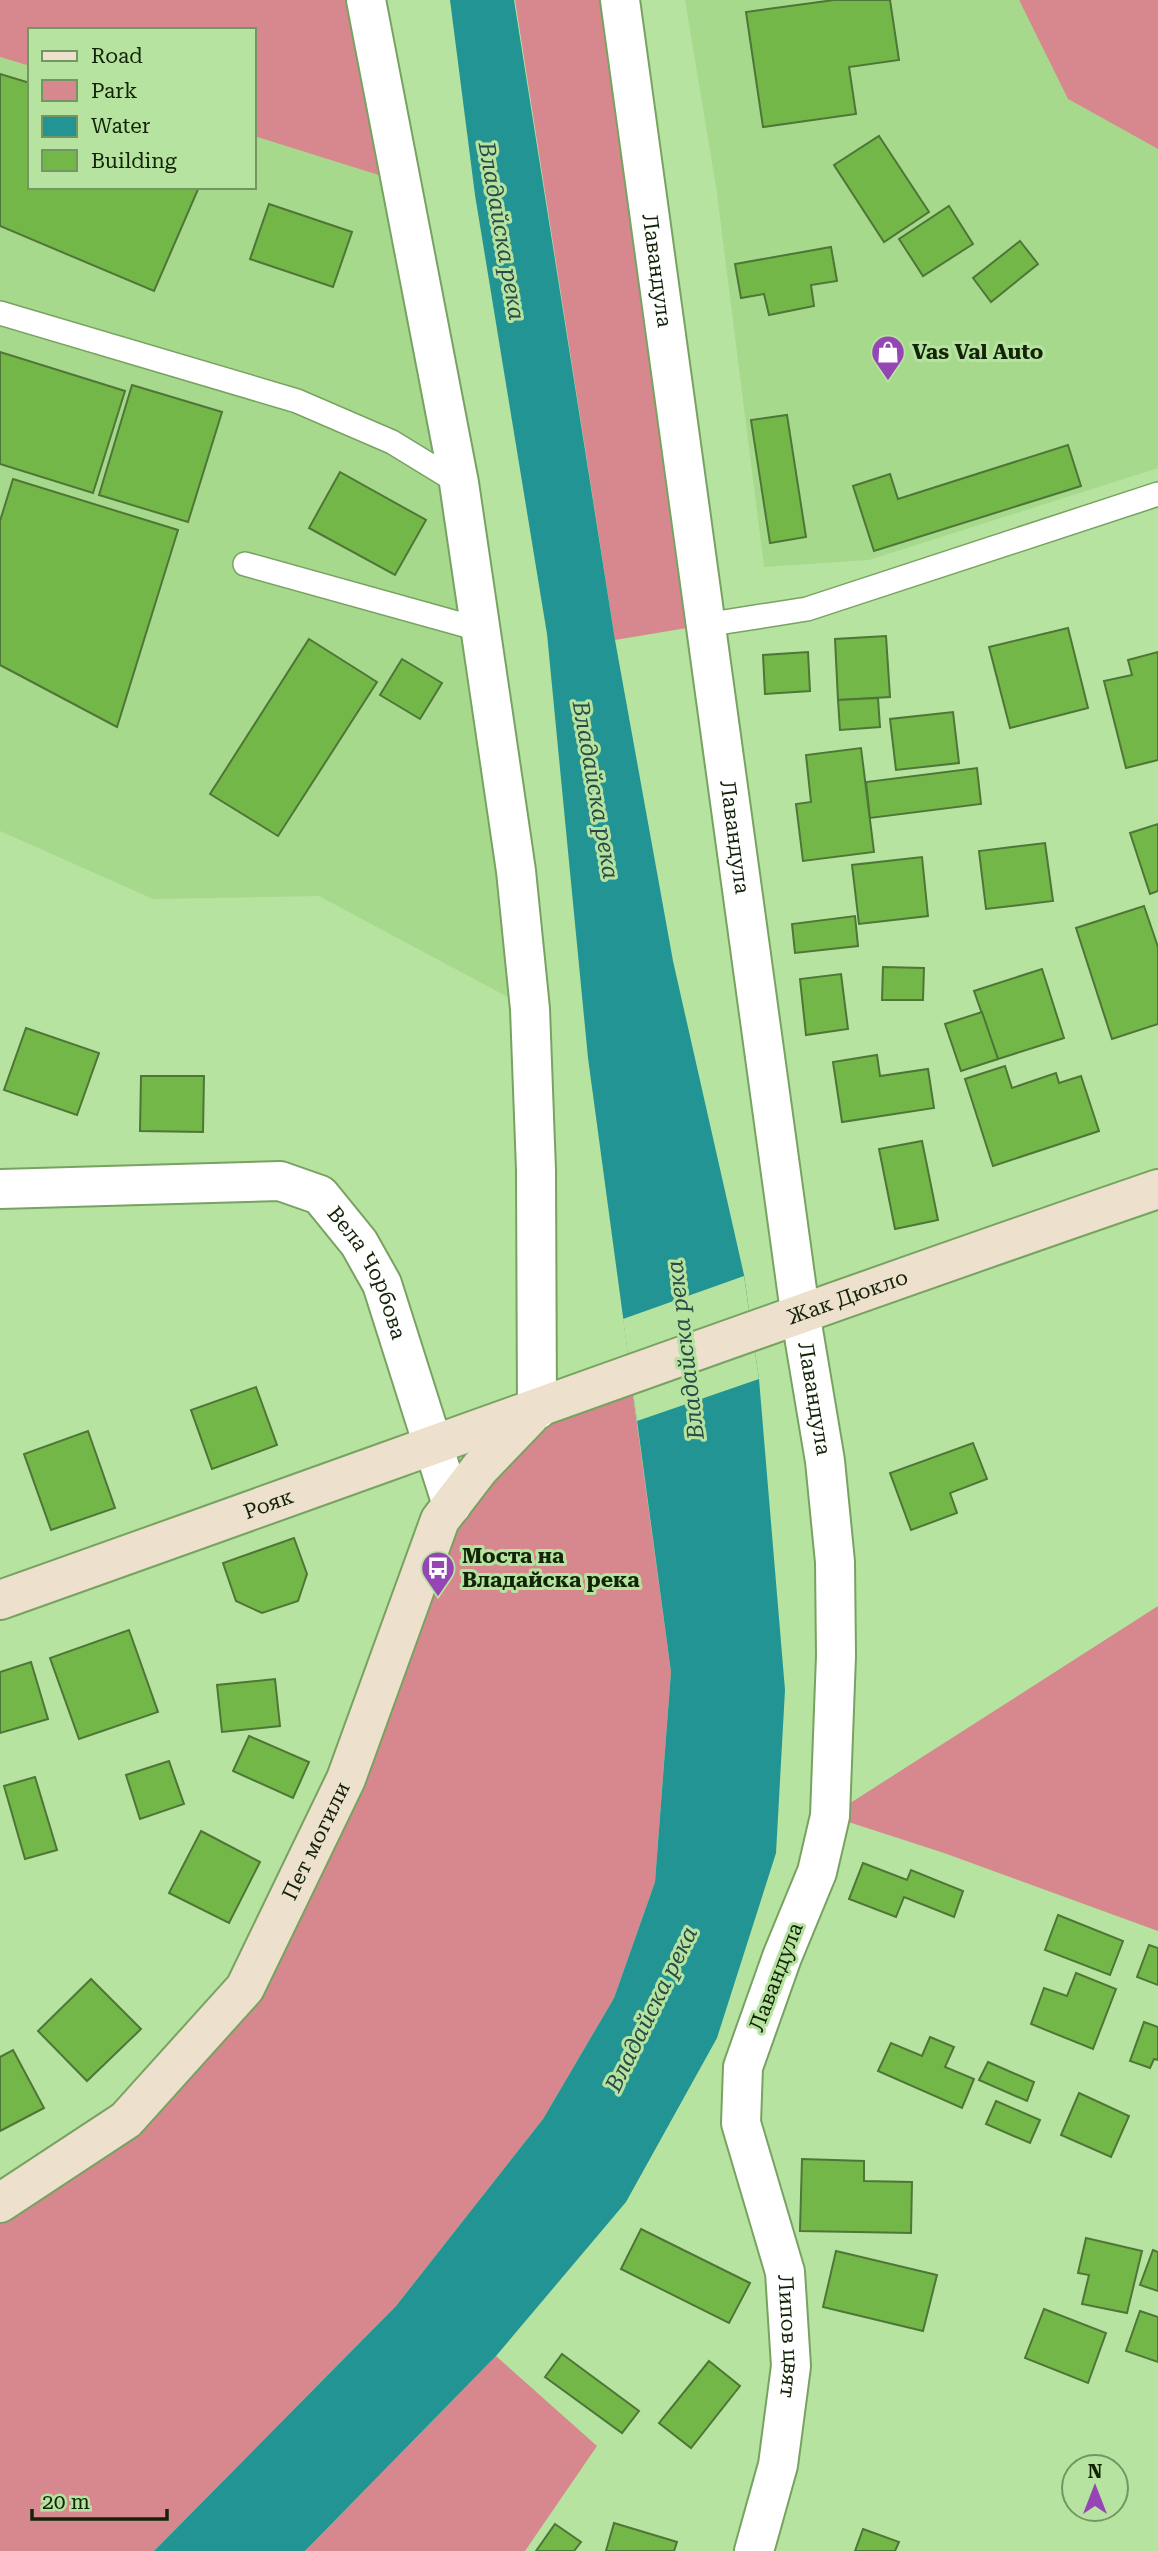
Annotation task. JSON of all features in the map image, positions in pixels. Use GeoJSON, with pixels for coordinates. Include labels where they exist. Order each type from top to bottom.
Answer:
{"type":"FeatureCollection","features":[{"type":"Feature","properties":{"kind":"street"},"geometry":{"type":"LineString","coordinates":[[366,0],[459,483],[516,871],[530,1009],[536,1170],[537,1410]]}},
{"type":"Feature","properties":{"kind":"street","name":"Лавандула"},"geometry":{"type":"LineString","coordinates":[[620,0],[800,1312],[825,1461],[835,1562],[836,1656],[830,1816],[817,1872],[782,1957],[743,2067],[741,2123]]}},
{"type":"Feature","properties":{"kind":"street","name":"Вела Чорбова"},"geometry":{"type":"LineString","coordinates":[[0,1189],[279,1181],[320,1195],[359,1243],[382,1284],[431,1447],[452,1505]]}},
{"type":"Feature","properties":{"kind":"street","name":"Жак Дюкло"},"geometry":{"type":"LineString","coordinates":[[537,1410],[630,1373],[800,1312],[1158,1189]]}},
{"type":"Feature","properties":{"kind":"street","name":"Рояк"},"geometry":{"type":"LineString","coordinates":[[0,1600],[537,1410]]}},
{"type":"Feature","properties":{"kind":"street","name":"Пет могили"},"geometry":{"type":"LineString","coordinates":[[0,2203],[125,2120],[245,1987],[346,1779],[440,1520],[480,1468],[537,1410]]}},
{"type":"Feature","properties":{"kind":"street","name":"Липов цвят"},"geometry":{"type":"LineString","coordinates":[[741,2123],[785,2272],[791,2366],[778,2465],[754,2551]]}},
{"type":"Feature","properties":{"kind":"lane"},"geometry":{"type":"LineString","coordinates":[[0,313],[297,401],[392,442],[459,483]]}},
{"type":"Feature","properties":{"kind":"lane"},"geometry":{"type":"LineString","coordinates":[[705,625],[807,609],[1158,494]]}},
{"type":"Feature","properties":{"kind":"lane"},"geometry":{"type":"LineString","coordinates":[[245,564],[482,630]]}},
{"type":"Feature","properties":{"kind":"shaded area"},"geometry":{"type":"Polygon","coordinates":[[[685,0],[1019,0],[1068,99],[1158,149],[1158,468],[869,560],[764,567],[717,193],[685,0]]]}},
{"type":"Feature","properties":{"kind":"shaded area"},"geometry":{"type":"Polygon","coordinates":[[[0,57],[28,65],[28,189],[256,189],[256,137],[401,182],[530,1009],[319,896],[153,899],[0,831],[0,57]]]}},
{"type":"Feature","properties":{"kind":"green space"},"geometry":{"type":"Polygon","coordinates":[[[0,0],[366,0],[401,182],[256,137],[256,28],[28,28],[28,65],[0,57],[0,0]]]}},
{"type":"Feature","properties":{"kind":"green space"},"geometry":{"type":"Polygon","coordinates":[[[515,0],[620,0],[705,625],[615,640],[515,0]]]}},
{"type":"Feature","properties":{"kind":"green space"},"geometry":{"type":"Polygon","coordinates":[[[1019,0],[1158,0],[1158,149],[1068,99],[1019,0]]]}},
{"type":"Feature","properties":{"kind":"green space"},"geometry":{"type":"Polygon","coordinates":[[[630,1373],[671,1672],[655,1882],[614,1998],[543,2119],[396,2306],[154,2551],[0,2551],[0,2203],[126,2120],[245,1988],[440,1520],[537,1410],[630,1373]]]}},
{"type":"Feature","properties":{"kind":"green space"},"geometry":{"type":"Polygon","coordinates":[[[1158,1606],[1158,1931],[944,1853],[830,1816],[1158,1606]]]}},
{"type":"Feature","properties":{"kind":"green space"},"geometry":{"type":"Polygon","coordinates":[[[496,2356],[597,2446],[525,2551],[305,2551],[496,2356]]]}},
{"type":"Feature","properties":{"kind":"water","name":"Владайска река"},"geometry":{"type":"Polygon","coordinates":[[[450,0],[514,0],[615,640],[673,961],[744,1275],[759,1379],[785,1690],[776,1853],[717,2038],[626,2202],[496,2356],[305,2551],[154,2551],[396,2306],[543,2119],[614,1998],[655,1882],[671,1672],[588,1058],[547,634],[475,195],[450,0]]]}},
{"type":"Feature","properties":{"kind":"pier"},"geometry":{"type":"Polygon","coordinates":[[[744,1276],[759,1379],[637,1421],[623,1319],[744,1276]]]}},
{"type":"Feature","properties":{"kind":"building"},"geometry":{"type":"Polygon","coordinates":[[[834,0],[890,0],[899,60],[849,67],[856,114],[763,127],[746,12],[834,0]]]}},
{"type":"Feature","properties":{"kind":"building"},"geometry":{"type":"Polygon","coordinates":[[[0,74],[28,82],[28,189],[198,189],[154,291],[0,226],[0,74]]]}},
{"type":"Feature","properties":{"kind":"building"},"geometry":{"type":"Polygon","coordinates":[[[879,136],[929,212],[884,242],[834,165],[879,136]]]}},
{"type":"Feature","properties":{"kind":"building"},"geometry":{"type":"Polygon","coordinates":[[[269,204],[352,232],[333,287],[250,259],[269,204]]]}},
{"type":"Feature","properties":{"kind":"building"},"geometry":{"type":"Polygon","coordinates":[[[949,206],[973,244],[923,276],[899,239],[949,206]]]}},
{"type":"Feature","properties":{"kind":"building"},"geometry":{"type":"Polygon","coordinates":[[[1020,241],[1038,264],[991,302],[973,278],[1020,241]]]}},
{"type":"Feature","properties":{"kind":"building"},"geometry":{"type":"Polygon","coordinates":[[[831,247],[837,281],[811,285],[814,306],[769,315],[764,294],[741,298],[735,264],[831,247]]]}},
{"type":"Feature","properties":{"kind":"building"},"geometry":{"type":"Polygon","coordinates":[[[0,352],[125,391],[93,493],[0,464],[0,352]]]}},
{"type":"Feature","properties":{"kind":"building"},"geometry":{"type":"Polygon","coordinates":[[[132,385],[222,412],[188,522],[99,495],[132,385]]]}},
{"type":"Feature","properties":{"kind":"building"},"geometry":{"type":"Polygon","coordinates":[[[787,415],[806,537],[770,543],[751,420],[787,415]]]}},
{"type":"Feature","properties":{"kind":"building"},"geometry":{"type":"Polygon","coordinates":[[[1068,445],[1081,486],[874,551],[853,486],[890,474],[898,499],[1068,445]]]}},
{"type":"Feature","properties":{"kind":"building"},"geometry":{"type":"Polygon","coordinates":[[[340,472],[426,520],[395,575],[309,528],[340,472]]]}},
{"type":"Feature","properties":{"kind":"building"},"geometry":{"type":"Polygon","coordinates":[[[13,479],[178,530],[117,727],[0,665],[0,521],[13,479]]]}},
{"type":"Feature","properties":{"kind":"building"},"geometry":{"type":"Polygon","coordinates":[[[1068,628],[1088,708],[1010,728],[989,647],[1068,628]]]}},
{"type":"Feature","properties":{"kind":"building"},"geometry":{"type":"Polygon","coordinates":[[[886,636],[890,697],[838,700],[835,639],[886,636]]]}},
{"type":"Feature","properties":{"kind":"building"},"geometry":{"type":"Polygon","coordinates":[[[309,639],[377,682],[278,836],[210,794],[309,639]]]}},
{"type":"Feature","properties":{"kind":"building"},"geometry":{"type":"Polygon","coordinates":[[[808,652],[810,691],[765,694],[763,655],[808,652]]]}},
{"type":"Feature","properties":{"kind":"building"},"geometry":{"type":"Polygon","coordinates":[[[1158,652],[1158,760],[1126,768],[1104,681],[1132,675],[1128,660],[1158,652]]]}},
{"type":"Feature","properties":{"kind":"building"},"geometry":{"type":"Polygon","coordinates":[[[402,659],[442,683],[420,719],[380,695],[402,659]]]}},
{"type":"Feature","properties":{"kind":"building"},"geometry":{"type":"Polygon","coordinates":[[[878,698],[880,727],[840,730],[838,700],[878,698]]]}},
{"type":"Feature","properties":{"kind":"building"},"geometry":{"type":"Polygon","coordinates":[[[953,712],[959,763],[896,770],[890,719],[953,712]]]}},
{"type":"Feature","properties":{"kind":"building"},"geometry":{"type":"Polygon","coordinates":[[[861,748],[874,852],[803,861],[796,804],[811,802],[806,755],[861,748]]]}},
{"type":"Feature","properties":{"kind":"building"},"geometry":{"type":"Polygon","coordinates":[[[977,768],[981,804],[870,818],[866,782],[977,768]]]}},
{"type":"Feature","properties":{"kind":"building"},"geometry":{"type":"Polygon","coordinates":[[[1158,824],[1158,891],[1150,894],[1130,833],[1158,824]]]}},
{"type":"Feature","properties":{"kind":"building"},"geometry":{"type":"Polygon","coordinates":[[[1045,843],[1053,901],[986,909],[979,851],[1045,843]]]}},
{"type":"Feature","properties":{"kind":"building"},"geometry":{"type":"Polygon","coordinates":[[[922,857],[928,916],[859,924],[852,865],[922,857]]]}},
{"type":"Feature","properties":{"kind":"building"},"geometry":{"type":"Polygon","coordinates":[[[1144,906],[1158,947],[1158,1024],[1112,1039],[1076,928],[1144,906]]]}},
{"type":"Feature","properties":{"kind":"building"},"geometry":{"type":"Polygon","coordinates":[[[855,916],[858,946],[795,953],[792,924],[855,916]]]}},
{"type":"Feature","properties":{"kind":"building"},"geometry":{"type":"Polygon","coordinates":[[[883,967],[924,968],[923,1000],[882,1000],[883,967]]]}},
{"type":"Feature","properties":{"kind":"building"},"geometry":{"type":"Polygon","coordinates":[[[1042,969],[1064,1038],[998,1059],[974,991],[1042,969]]]}},
{"type":"Feature","properties":{"kind":"building"},"geometry":{"type":"Polygon","coordinates":[[[841,974],[848,1029],[806,1035],[800,979],[841,974]]]}},
{"type":"Feature","properties":{"kind":"building"},"geometry":{"type":"Polygon","coordinates":[[[982,1012],[998,1059],[961,1071],[945,1024],[982,1012]]]}},
{"type":"Feature","properties":{"kind":"building"},"geometry":{"type":"Polygon","coordinates":[[[26,1028],[99,1053],[77,1115],[4,1090],[26,1028]]]}},
{"type":"Feature","properties":{"kind":"building"},"geometry":{"type":"Polygon","coordinates":[[[877,1055],[880,1076],[928,1069],[934,1108],[842,1122],[833,1062],[877,1055]]]}},
{"type":"Feature","properties":{"kind":"building"},"geometry":{"type":"Polygon","coordinates":[[[1005,1066],[1012,1088],[1056,1073],[1059,1083],[1081,1076],[1099,1131],[993,1166],[965,1079],[1005,1066]]]}},
{"type":"Feature","properties":{"kind":"building"},"geometry":{"type":"Polygon","coordinates":[[[141,1076],[204,1076],[203,1132],[140,1131],[141,1076]]]}},
{"type":"Feature","properties":{"kind":"building"},"geometry":{"type":"Polygon","coordinates":[[[922,1141],[938,1220],[895,1229],[879,1149],[922,1141]]]}},
{"type":"Feature","properties":{"kind":"building"},"geometry":{"type":"Polygon","coordinates":[[[256,1387],[277,1445],[212,1469],[191,1410],[256,1387]]]}},
{"type":"Feature","properties":{"kind":"building"},"geometry":{"type":"Polygon","coordinates":[[[88,1431],[115,1508],[51,1530],[24,1454],[88,1431]]]}},
{"type":"Feature","properties":{"kind":"building"},"geometry":{"type":"Polygon","coordinates":[[[973,1443],[987,1479],[950,1493],[957,1513],[911,1530],[890,1473],[973,1443]]]}},
{"type":"Feature","properties":{"kind":"building"},"geometry":{"type":"Polygon","coordinates":[[[294,1538],[307,1574],[298,1601],[262,1613],[236,1601],[223,1563],[294,1538]]]}},
{"type":"Feature","properties":{"kind":"building"},"geometry":{"type":"Polygon","coordinates":[[[129,1630],[158,1712],[79,1739],[50,1658],[129,1630]]]}},
{"type":"Feature","properties":{"kind":"building"},"geometry":{"type":"Polygon","coordinates":[[[31,1662],[48,1719],[0,1733],[0,1672],[31,1662]]]}},
{"type":"Feature","properties":{"kind":"building"},"geometry":{"type":"Polygon","coordinates":[[[275,1679],[280,1726],[222,1732],[217,1685],[275,1679]]]}},
{"type":"Feature","properties":{"kind":"building"},"geometry":{"type":"Polygon","coordinates":[[[249,1736],[309,1762],[293,1798],[233,1771],[249,1736]]]}},
{"type":"Feature","properties":{"kind":"building"},"geometry":{"type":"Polygon","coordinates":[[[169,1761],[184,1804],[140,1819],[126,1775],[169,1761]]]}},
{"type":"Feature","properties":{"kind":"building"},"geometry":{"type":"Polygon","coordinates":[[[35,1777],[57,1850],[25,1859],[4,1786],[35,1777]]]}},
{"type":"Feature","properties":{"kind":"building"},"geometry":{"type":"Polygon","coordinates":[[[201,1831],[260,1862],[229,1923],[169,1893],[201,1831]]]}},
{"type":"Feature","properties":{"kind":"building"},"geometry":{"type":"Polygon","coordinates":[[[863,1863],[907,1880],[911,1870],[963,1891],[954,1917],[904,1897],[896,1917],[849,1899],[863,1863]]]}},
{"type":"Feature","properties":{"kind":"building"},"geometry":{"type":"Polygon","coordinates":[[[1058,1915],[1123,1941],[1110,1975],[1045,1950],[1058,1915]]]}},
{"type":"Feature","properties":{"kind":"building"},"geometry":{"type":"Polygon","coordinates":[[[1149,1945],[1158,1948],[1158,1985],[1137,1977],[1149,1945]]]}},
{"type":"Feature","properties":{"kind":"building"},"geometry":{"type":"Polygon","coordinates":[[[1076,1973],[1116,1989],[1093,2049],[1031,2024],[1044,1988],[1067,1996],[1076,1973]]]}},
{"type":"Feature","properties":{"kind":"building"},"geometry":{"type":"Polygon","coordinates":[[[91,1979],[141,2029],[87,2081],[38,2031],[91,1979]]]}},
{"type":"Feature","properties":{"kind":"building"},"geometry":{"type":"Polygon","coordinates":[[[1144,2022],[1158,2027],[1158,2060],[1154,2059],[1150,2068],[1130,2061],[1144,2022]]]}},
{"type":"Feature","properties":{"kind":"building"},"geometry":{"type":"Polygon","coordinates":[[[930,2037],[954,2047],[945,2067],[974,2079],[962,2108],[878,2071],[891,2043],[922,2056],[930,2037]]]}},
{"type":"Feature","properties":{"kind":"building"},"geometry":{"type":"Polygon","coordinates":[[[13,2050],[44,2108],[0,2131],[0,2057],[13,2050]]]}},
{"type":"Feature","properties":{"kind":"building"},"geometry":{"type":"Polygon","coordinates":[[[988,2062],[1034,2082],[1027,2101],[979,2080],[988,2062]]]}},
{"type":"Feature","properties":{"kind":"building"},"geometry":{"type":"Polygon","coordinates":[[[1079,2093],[1129,2116],[1111,2157],[1061,2135],[1079,2093]]]}},
{"type":"Feature","properties":{"kind":"building"},"geometry":{"type":"Polygon","coordinates":[[[996,2101],[1040,2120],[1030,2143],[986,2124],[996,2101]]]}},
{"type":"Feature","properties":{"kind":"building"},"geometry":{"type":"Polygon","coordinates":[[[802,2159],[864,2161],[864,2181],[912,2182],[911,2233],[800,2231],[802,2159]]]}},
{"type":"Feature","properties":{"kind":"building"},"geometry":{"type":"Polygon","coordinates":[[[641,2229],[750,2283],[729,2323],[621,2269],[641,2229]]]}},
{"type":"Feature","properties":{"kind":"building"},"geometry":{"type":"Polygon","coordinates":[[[1086,2238],[1142,2251],[1127,2313],[1082,2304],[1089,2275],[1078,2273],[1086,2238]]]}},
{"type":"Feature","properties":{"kind":"building"},"geometry":{"type":"Polygon","coordinates":[[[1153,2250],[1158,2252],[1158,2291],[1140,2285],[1153,2250]]]}},
{"type":"Feature","properties":{"kind":"building"},"geometry":{"type":"Polygon","coordinates":[[[836,2251],[937,2275],[923,2331],[823,2307],[836,2251]]]}},
{"type":"Feature","properties":{"kind":"building"},"geometry":{"type":"Polygon","coordinates":[[[1044,2309],[1106,2333],[1088,2383],[1025,2358],[1044,2309]]]}},
{"type":"Feature","properties":{"kind":"building"},"geometry":{"type":"Polygon","coordinates":[[[1140,2311],[1158,2317],[1158,2362],[1126,2351],[1140,2311]]]}},
{"type":"Feature","properties":{"kind":"building"},"geometry":{"type":"Polygon","coordinates":[[[562,2354],[639,2411],[622,2433],[545,2377],[562,2354]]]}},
{"type":"Feature","properties":{"kind":"building"},"geometry":{"type":"Polygon","coordinates":[[[709,2361],[740,2386],[691,2448],[659,2423],[709,2361]]]}},
{"type":"Feature","properties":{"kind":"building"},"geometry":{"type":"Polygon","coordinates":[[[614,2523],[677,2542],[674,2551],[606,2551],[614,2523]]]}},
{"type":"Feature","properties":{"kind":"building"},"geometry":{"type":"Polygon","coordinates":[[[555,2524],[581,2542],[574,2551],[536,2551],[555,2524]]]}},
{"type":"Feature","properties":{"kind":"building"},"geometry":{"type":"Polygon","coordinates":[[[863,2529],[899,2542],[895,2551],[855,2551],[863,2529]]]}},
{"type":"Feature","properties":{"kind":"place","name":"Vas Val Auto"},"geometry":{"type":"Point","coordinates":[888,382]}},
{"type":"Feature","properties":{"kind":"place","name":"Моста на Владайска река"},"geometry":{"type":"Point","coordinates":[438,1598]}}]}
